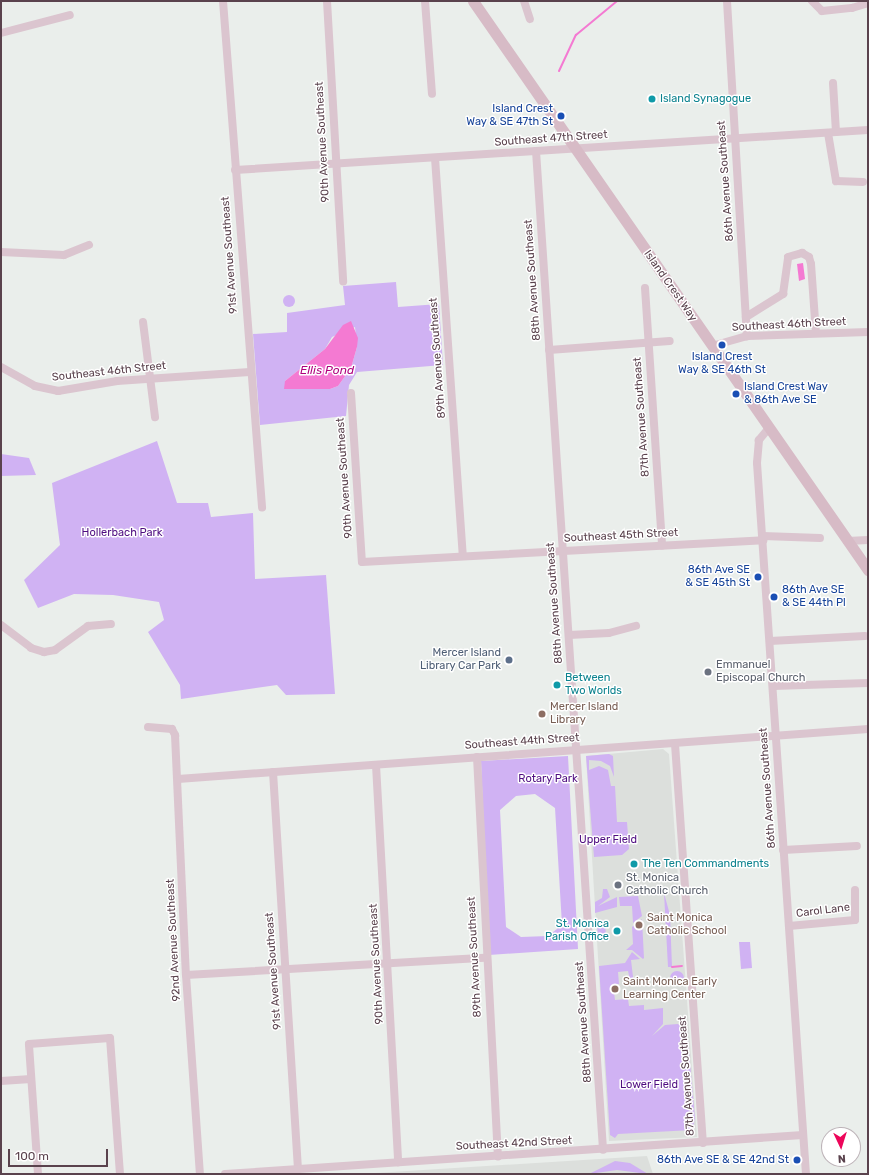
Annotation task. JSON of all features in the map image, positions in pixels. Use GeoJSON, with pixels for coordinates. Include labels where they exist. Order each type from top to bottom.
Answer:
{"type":"FeatureCollection","features":[{"type":"Feature","properties":{"kind":"main road","name":"Island Crest Way"},"geometry":{"type":"LineString","coordinates":[[473,1],[868,570]]}},
{"type":"Feature","properties":{"kind":"street","name":"91st Avenue Southeast"},"geometry":{"type":"LineString","coordinates":[[223,1],[250,372],[262,507]]}},
{"type":"Feature","properties":{"kind":"street","name":"90th Avenue Southeast"},"geometry":{"type":"LineString","coordinates":[[327,1],[334,163],[343,282]]}},
{"type":"Feature","properties":{"kind":"street"},"geometry":{"type":"LineString","coordinates":[[425,1],[432,94]]}},
{"type":"Feature","properties":{"kind":"street"},"geometry":{"type":"LineString","coordinates":[[524,1],[530,19]]}},
{"type":"Feature","properties":{"kind":"street","name":"86th Avenue Southeast"},"geometry":{"type":"LineString","coordinates":[[727,1],[734,139],[747,336]]}},
{"type":"Feature","properties":{"kind":"street"},"geometry":{"type":"LineString","coordinates":[[812,1],[822,11],[852,8],[864,2]]}},
{"type":"Feature","properties":{"kind":"street"},"geometry":{"type":"LineString","coordinates":[[1,33],[70,15]]}},
{"type":"Feature","properties":{"kind":"street"},"geometry":{"type":"LineString","coordinates":[[833,83],[832,133],[836,181],[863,182]]}},
{"type":"Feature","properties":{"kind":"street","name":"Southeast 47th Street"},"geometry":{"type":"LineString","coordinates":[[236,170],[868,130]]}},
{"type":"Feature","properties":{"kind":"street","name":"88th Avenue Southeast"},"geometry":{"type":"LineString","coordinates":[[536,151],[603,1150]]}},
{"type":"Feature","properties":{"kind":"street","name":"89th Avenue Southeast"},"geometry":{"type":"LineString","coordinates":[[435,158],[463,556]]}},
{"type":"Feature","properties":{"kind":"street"},"geometry":{"type":"LineString","coordinates":[[1,252],[64,255],[89,245]]}},
{"type":"Feature","properties":{"kind":"street"},"geometry":{"type":"LineString","coordinates":[[746,317],[783,294],[788,257],[802,253],[809,257],[816,334]]}},
{"type":"Feature","properties":{"kind":"street","name":"87th Avenue Southeast"},"geometry":{"type":"LineString","coordinates":[[645,288],[662,545]]}},
{"type":"Feature","properties":{"kind":"street"},"geometry":{"type":"LineString","coordinates":[[143,322],[155,417]]}},
{"type":"Feature","properties":{"kind":"street","name":"Southeast 46th Street"},"geometry":{"type":"LineString","coordinates":[[712,346],[747,336],[868,332]]}},
{"type":"Feature","properties":{"kind":"street"},"geometry":{"type":"LineString","coordinates":[[549,350],[670,341]]}},
{"type":"Feature","properties":{"kind":"street","name":"Southeast 46th Street"},"geometry":{"type":"LineString","coordinates":[[1,367],[35,386],[58,391],[149,378],[250,372]]}},
{"type":"Feature","properties":{"kind":"street","name":"90th Avenue Southeast"},"geometry":{"type":"LineString","coordinates":[[351,392],[362,562]]}},
{"type":"Feature","properties":{"kind":"street","name":"86th Avenue Southeast"},"geometry":{"type":"LineString","coordinates":[[769,428],[759,440],[757,451],[806,1174]]}},
{"type":"Feature","properties":{"kind":"street","name":"Southeast 45th Street"},"geometry":{"type":"LineString","coordinates":[[362,562],[763,538],[820,538]]}},
{"type":"Feature","properties":{"kind":"street"},"geometry":{"type":"LineString","coordinates":[[847,540],[868,540]]}},
{"type":"Feature","properties":{"kind":"street"},"geometry":{"type":"LineString","coordinates":[[1,625],[31,648],[44,652],[55,650],[88,626],[111,624]]}},
{"type":"Feature","properties":{"kind":"street"},"geometry":{"type":"LineString","coordinates":[[569,635],[609,633],[636,626]]}},
{"type":"Feature","properties":{"kind":"street"},"geometry":{"type":"LineString","coordinates":[[770,640],[865,636]]}},
{"type":"Feature","properties":{"kind":"street"},"geometry":{"type":"LineString","coordinates":[[773,686],[868,683]]}},
{"type":"Feature","properties":{"kind":"street","name":"92nd Avenue Southeast"},"geometry":{"type":"LineString","coordinates":[[148,727],[172,729],[178,779],[186,975],[200,1174]]}},
{"type":"Feature","properties":{"kind":"street","name":"Southeast 44th Street"},"geometry":{"type":"LineString","coordinates":[[178,779],[376,765],[476,756],[675,744],[868,729]]}},
{"type":"Feature","properties":{"kind":"street","name":"87th Avenue Southeast"},"geometry":{"type":"LineString","coordinates":[[675,744],[703,1143]]}},
{"type":"Feature","properties":{"kind":"street","name":"89th Avenue Southeast"},"geometry":{"type":"LineString","coordinates":[[476,756],[485,958],[498,1156]]}},
{"type":"Feature","properties":{"kind":"street","name":"90th Avenue Southeast"},"geometry":{"type":"LineString","coordinates":[[376,765],[398,1162]]}},
{"type":"Feature","properties":{"kind":"street","name":"91st Avenue Southeast"},"geometry":{"type":"LineString","coordinates":[[273,772],[298,1168]]}},
{"type":"Feature","properties":{"kind":"street"},"geometry":{"type":"LineString","coordinates":[[783,850],[857,846]]}},
{"type":"Feature","properties":{"kind":"street","name":"Carol Lane"},"geometry":{"type":"LineString","coordinates":[[789,926],[855,920],[855,890]]}},
{"type":"Feature","properties":{"kind":"street"},"geometry":{"type":"LineString","coordinates":[[186,975],[485,958]]}},
{"type":"Feature","properties":{"kind":"street"},"geometry":{"type":"LineString","coordinates":[[38,1174],[29,1044],[110,1038],[120,1174]]}},
{"type":"Feature","properties":{"kind":"street"},"geometry":{"type":"LineString","coordinates":[[1,1081],[31,1078]]}},
{"type":"Feature","properties":{"kind":"street","name":"Southeast 42nd Street"},"geometry":{"type":"LineString","coordinates":[[225,1174],[298,1168],[603,1150],[803,1135]]}},
{"type":"Feature","properties":{"kind":"shaded area","name":"Saint Monica Catholic School"},"geometry":{"type":"Polygon","coordinates":[[[663,749],[669,754],[697,1137],[609,1141],[586,756],[663,749]]]}},
{"type":"Feature","properties":{"kind":"shaded area"},"geometry":{"type":"Polygon","coordinates":[[[647,1156],[653,1174],[360,1174],[647,1156]]]}},
{"type":"Feature","properties":{"kind":"green space"},"geometry":{"type":"Polygon","coordinates":[[[396,282],[398,307],[439,304],[443,365],[357,372],[349,385],[346,416],[260,425],[253,334],[287,332],[287,313],[345,305],[343,286],[396,282]],[[355,327],[332,337],[325,349],[285,381],[285,389],[330,389],[338,386],[351,368],[357,347],[355,327]]]}},
{"type":"Feature","properties":{"kind":"green space"},"geometry":{"type":"Polygon","coordinates":[[[289,295],[293,297],[295,301],[293,305],[289,307],[285,305],[283,301],[285,297],[289,295]]]}},
{"type":"Feature","properties":{"kind":"green space","name":"Hollerbach Park"},"geometry":{"type":"Polygon","coordinates":[[[157,441],[177,503],[208,503],[211,517],[253,513],[255,579],[326,575],[335,694],[286,695],[277,685],[181,699],[180,685],[148,632],[164,620],[159,602],[113,595],[74,594],[38,608],[24,580],[60,545],[52,483],[157,441]]]}},
{"type":"Feature","properties":{"kind":"green space"},"geometry":{"type":"Polygon","coordinates":[[[1,454],[29,458],[36,475],[1,476],[1,454]]]}},
{"type":"Feature","properties":{"kind":"green space","name":"Upper Field"},"geometry":{"type":"Polygon","coordinates":[[[609,754],[613,756],[614,777],[610,766],[601,761],[589,760],[589,770],[599,766],[608,770],[611,786],[615,786],[617,822],[627,822],[629,849],[622,855],[594,857],[586,756],[609,754]]]}},
{"type":"Feature","properties":{"kind":"green space","name":"Rotary Park"},"geometry":{"type":"Polygon","coordinates":[[[568,756],[578,949],[489,955],[481,761],[568,756]],[[535,794],[516,796],[500,810],[506,927],[521,937],[548,936],[562,925],[555,808],[535,794]]]}},
{"type":"Feature","properties":{"kind":"green space"},"geometry":{"type":"Polygon","coordinates":[[[603,889],[607,889],[610,897],[598,906],[617,897],[617,907],[595,913],[595,902],[602,898],[603,889]]]}},
{"type":"Feature","properties":{"kind":"green space"},"geometry":{"type":"Polygon","coordinates":[[[664,893],[670,915],[672,967],[668,967],[664,893]]]}},
{"type":"Feature","properties":{"kind":"green space"},"geometry":{"type":"Polygon","coordinates":[[[638,896],[642,916],[633,923],[632,906],[620,906],[619,897],[638,896]]]}},
{"type":"Feature","properties":{"kind":"green space"},"geometry":{"type":"Polygon","coordinates":[[[642,919],[643,959],[632,950],[626,950],[633,944],[632,927],[642,919]]]}},
{"type":"Feature","properties":{"kind":"green space"},"geometry":{"type":"Polygon","coordinates":[[[605,920],[606,937],[598,938],[597,922],[605,920]]]}},
{"type":"Feature","properties":{"kind":"green space"},"geometry":{"type":"Polygon","coordinates":[[[739,942],[750,942],[752,968],[741,969],[739,942]]]}},
{"type":"Feature","properties":{"kind":"green space","name":"Lower Field"},"geometry":{"type":"Polygon","coordinates":[[[632,952],[640,959],[631,960],[634,985],[631,985],[628,971],[618,972],[619,984],[613,984],[615,1000],[628,999],[629,1006],[644,1005],[644,1010],[663,1008],[663,1024],[652,1036],[665,1025],[678,1024],[687,1030],[695,1119],[692,1130],[618,1134],[615,1138],[610,1135],[599,966],[625,963],[632,952]]]}},
{"type":"Feature","properties":{"kind":"green space"},"geometry":{"type":"Polygon","coordinates":[[[677,971],[682,973],[684,978],[682,983],[677,985],[672,983],[670,978],[672,973],[677,971]]]}},
{"type":"Feature","properties":{"kind":"green space"},"geometry":{"type":"Polygon","coordinates":[[[615,1161],[630,1163],[648,1174],[617,1170],[589,1174],[615,1161]]]}},
{"type":"Feature","properties":{"kind":"water"},"geometry":{"type":"Polygon","coordinates":[[[803,263],[805,279],[799,281],[797,264],[803,263]]]}},
{"type":"Feature","properties":{"kind":"water","name":"Ellis Pond"},"geometry":{"type":"Polygon","coordinates":[[[351,321],[358,338],[357,347],[351,368],[338,386],[330,389],[284,389],[285,381],[325,349],[343,325],[351,321]]]}},
{"type":"Feature","properties":{"kind":"waterway"},"geometry":{"type":"LineString","coordinates":[[559,71],[576,35],[617,1]]}},
{"type":"Feature","properties":{"kind":"waterway"},"geometry":{"type":"LineString","coordinates":[[672,967],[682,966]]}},
{"type":"Feature","properties":{"kind":"place","name":"Island Synagogue"},"geometry":{"type":"Point","coordinates":[652,99]}},
{"type":"Feature","properties":{"kind":"place","name":"Island Crest Way & SE 47th St"},"geometry":{"type":"Point","coordinates":[561,116]}},
{"type":"Feature","properties":{"kind":"place","name":"Island Crest Way & SE 46th St"},"geometry":{"type":"Point","coordinates":[722,345]}},
{"type":"Feature","properties":{"kind":"place","name":"Island Crest Way & 86th Ave SE"},"geometry":{"type":"Point","coordinates":[736,394]}},
{"type":"Feature","properties":{"kind":"place","name":"86th Ave SE & SE 45th St"},"geometry":{"type":"Point","coordinates":[758,577]}},
{"type":"Feature","properties":{"kind":"place","name":"86th Ave SE & SE 44th Pl"},"geometry":{"type":"Point","coordinates":[774,597]}},
{"type":"Feature","properties":{"kind":"place","name":"Mercer Island Library Car Park"},"geometry":{"type":"Point","coordinates":[509,660]}},
{"type":"Feature","properties":{"kind":"place","name":"Emmanuel Episcopal Church"},"geometry":{"type":"Point","coordinates":[708,672]}},
{"type":"Feature","properties":{"kind":"place","name":"Between Two Worlds"},"geometry":{"type":"Point","coordinates":[557,685]}},
{"type":"Feature","properties":{"kind":"place","name":"Mercer Island Library"},"geometry":{"type":"Point","coordinates":[542,714]}},
{"type":"Feature","properties":{"kind":"place","name":"The Ten Commandments"},"geometry":{"type":"Point","coordinates":[634,864]}},
{"type":"Feature","properties":{"kind":"place","name":"St. Monica Catholic Church"},"geometry":{"type":"Point","coordinates":[618,885]}},
{"type":"Feature","properties":{"kind":"place","name":"Saint Monica Catholic School"},"geometry":{"type":"Point","coordinates":[639,925]}},
{"type":"Feature","properties":{"kind":"place","name":"St. Monica Parish Office"},"geometry":{"type":"Point","coordinates":[617,931]}},
{"type":"Feature","properties":{"kind":"place","name":"Saint Monica Early Learning Center"},"geometry":{"type":"Point","coordinates":[615,989]}},
{"type":"Feature","properties":{"kind":"place","name":"86th Ave SE & SE 42nd St"},"geometry":{"type":"Point","coordinates":[797,1160]}}]}
